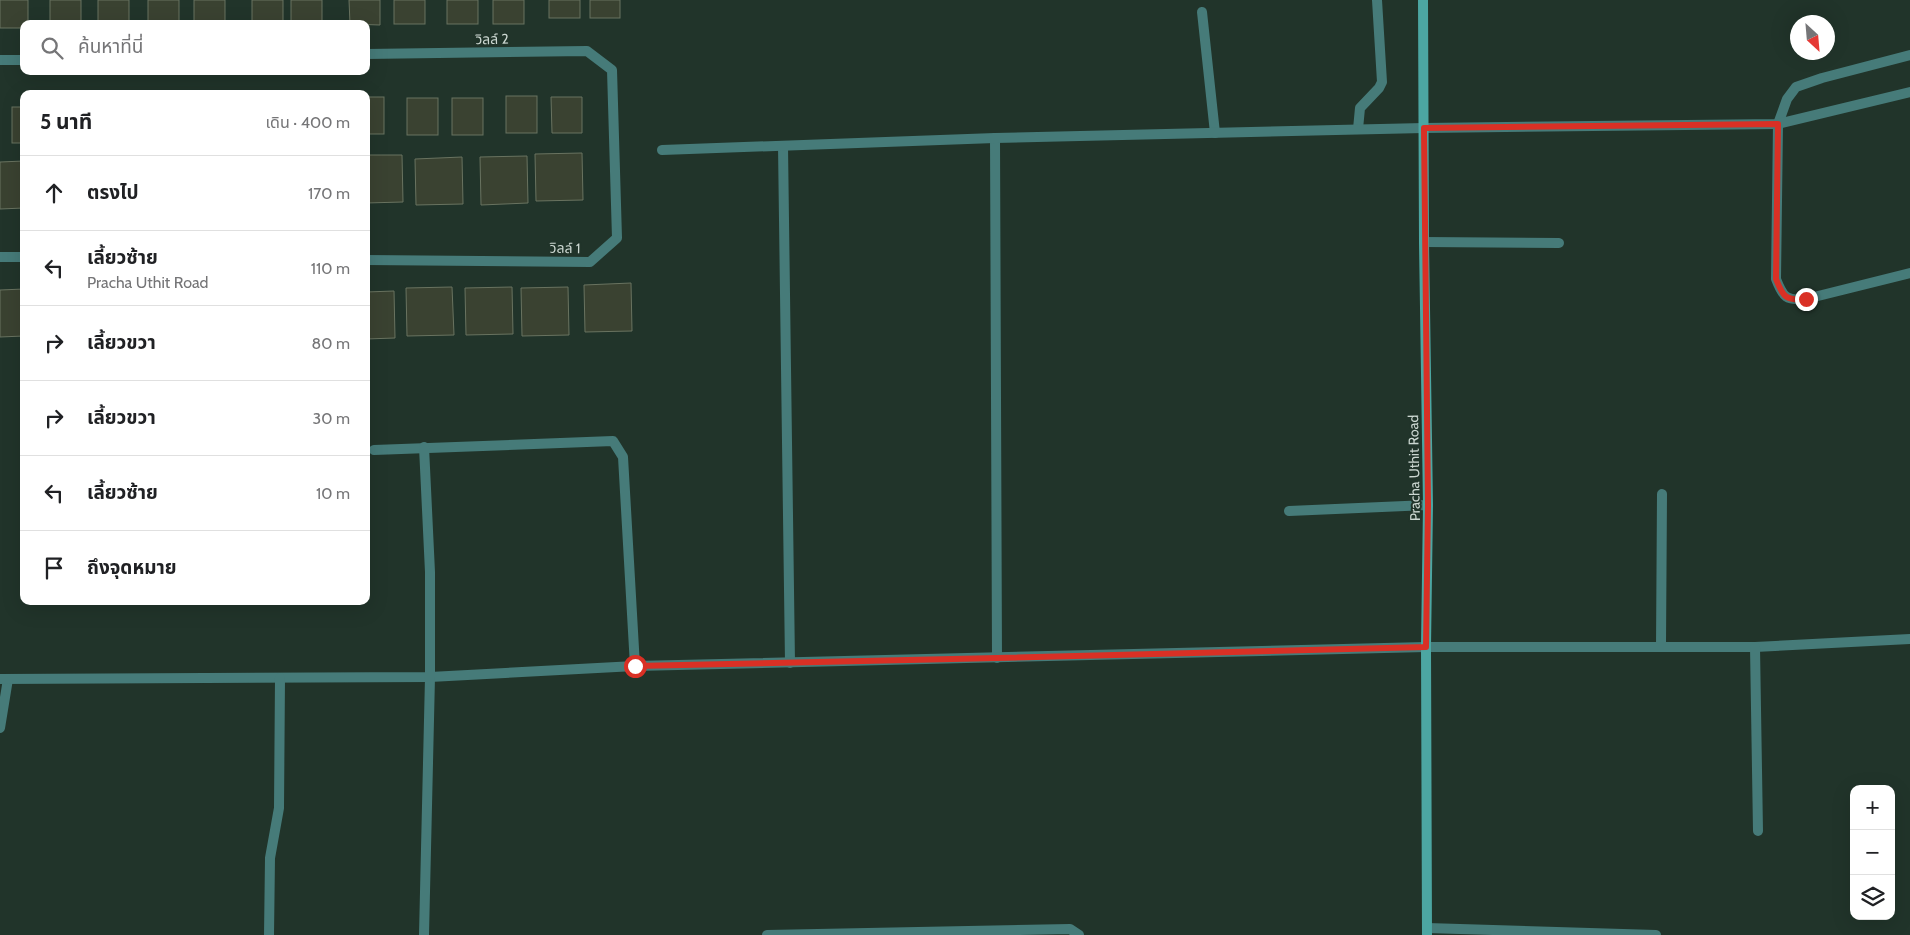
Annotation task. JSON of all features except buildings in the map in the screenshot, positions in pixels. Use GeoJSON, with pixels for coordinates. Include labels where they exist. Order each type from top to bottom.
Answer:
{"type":"FeatureCollection","features":[{"type":"Feature","properties":{"kind":"street"},"geometry":{"type":"LineString","coordinates":[[1358,130],[1360,108],[1379,88],[1382,82],[1377,0]]}},
{"type":"Feature","properties":{"kind":"street","name":"Pracha Uthit Road"},"geometry":{"type":"LineString","coordinates":[[1423,0],[1428,505],[1426,647],[1427,932]]}},
{"type":"Feature","properties":{"kind":"street"},"geometry":{"type":"LineString","coordinates":[[1202,12],[1215,133]]}},
{"type":"Feature","properties":{"kind":"street","name":"วิลล์ 2"},"geometry":{"type":"LineString","coordinates":[[370,54],[586,51],[612,70]]}},
{"type":"Feature","properties":{"kind":"street"},"geometry":{"type":"LineString","coordinates":[[1910,56],[1822,78],[1796,87],[1787,99],[1778,124],[1776,279],[1782,294],[1792,300],[1806,299],[1910,273]]}},
{"type":"Feature","properties":{"kind":"street"},"geometry":{"type":"LineString","coordinates":[[0,60],[20,60]]}},
{"type":"Feature","properties":{"kind":"street","name":"วิลล์ 1"},"geometry":{"type":"LineString","coordinates":[[370,260],[590,262],[617,238],[612,70]]}},
{"type":"Feature","properties":{"kind":"street"},"geometry":{"type":"LineString","coordinates":[[662,150],[995,138],[1424,128],[1778,124],[1910,92]]}},
{"type":"Feature","properties":{"kind":"street"},"geometry":{"type":"LineString","coordinates":[[995,138],[997,658]]}},
{"type":"Feature","properties":{"kind":"street"},"geometry":{"type":"LineString","coordinates":[[784,146],[790,663]]}},
{"type":"Feature","properties":{"kind":"street"},"geometry":{"type":"LineString","coordinates":[[1424,242],[1559,243]]}},
{"type":"Feature","properties":{"kind":"street"},"geometry":{"type":"LineString","coordinates":[[0,256],[20,257]]}},
{"type":"Feature","properties":{"kind":"street"},"geometry":{"type":"LineString","coordinates":[[374,450],[613,441],[623,457],[635,666]]}},
{"type":"Feature","properties":{"kind":"street"},"geometry":{"type":"LineString","coordinates":[[424,447],[430,572],[430,677],[424,935]]}},
{"type":"Feature","properties":{"kind":"street"},"geometry":{"type":"LineString","coordinates":[[1661,646],[1662,494]]}},
{"type":"Feature","properties":{"kind":"street"},"geometry":{"type":"LineString","coordinates":[[1289,511],[1428,505]]}},
{"type":"Feature","properties":{"kind":"street"},"geometry":{"type":"LineString","coordinates":[[0,728],[4,679],[430,677],[635,666],[1426,647],[1756,647],[1910,639]]}},
{"type":"Feature","properties":{"kind":"street"},"geometry":{"type":"LineString","coordinates":[[1756,647],[1758,831]]}},
{"type":"Feature","properties":{"kind":"street"},"geometry":{"type":"LineString","coordinates":[[269,935],[270,858],[279,808],[280,678]]}},
{"type":"Feature","properties":{"kind":"street"},"geometry":{"type":"LineString","coordinates":[[767,935],[1070,929],[1080,935]]}},
{"type":"Feature","properties":{"kind":"street"},"geometry":{"type":"LineString","coordinates":[[1427,932],[1656,935]]}},
{"type":"Feature","properties":{"kind":"route"},"geometry":{"type":"LineString","coordinates":[[635,666],[1426,647],[1428,505],[1424,128],[1778,124],[1776,279],[1782,294],[1792,300],[1806,299]]}}]}
